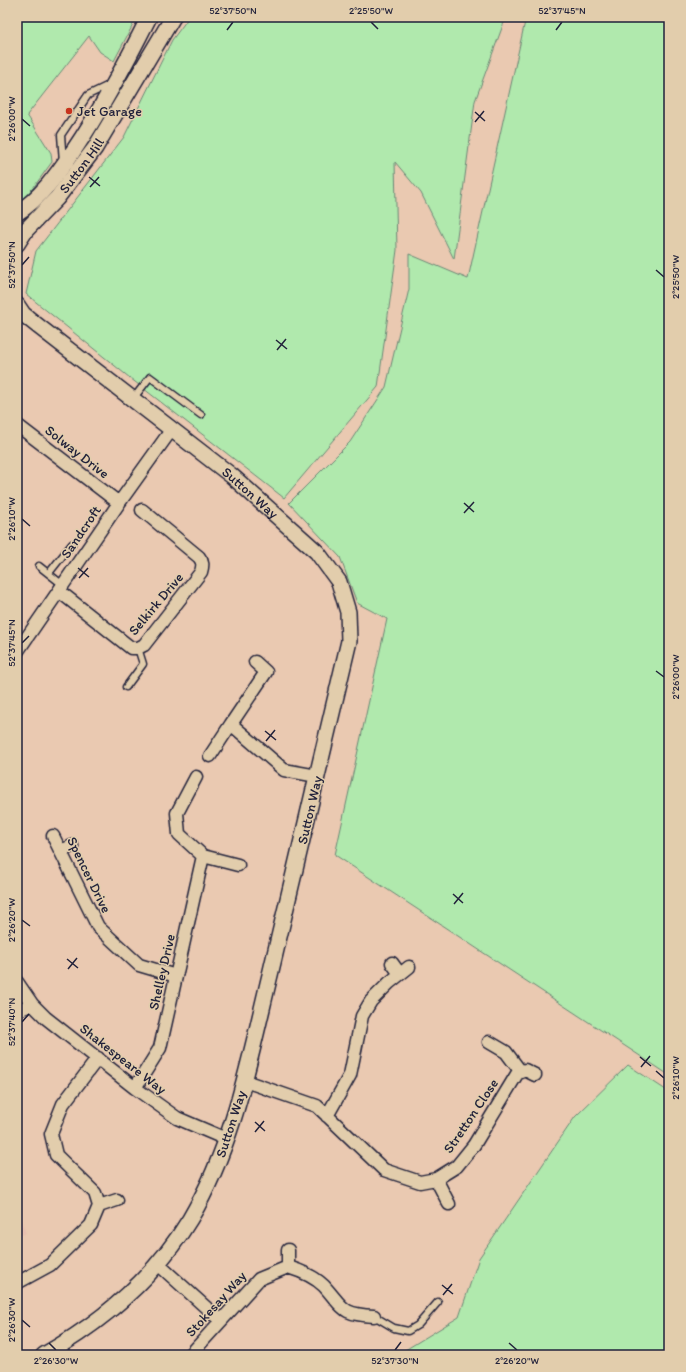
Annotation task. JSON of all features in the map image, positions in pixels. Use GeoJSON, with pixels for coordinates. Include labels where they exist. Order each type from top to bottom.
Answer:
{"type":"FeatureCollection","features":[{"type":"Feature","properties":{"kind":"street","name":"Sutton Hill"},"geometry":{"type":"LineString","coordinates":[[17,213],[29,205],[63,165],[91,124],[117,81],[149,17]]}},
{"type":"Feature","properties":{"kind":"street","name":"Sutton Hill"},"geometry":{"type":"LineString","coordinates":[[17,244],[26,230],[57,198],[95,148],[173,17]]}},
{"type":"Feature","properties":{"kind":"street","name":"Sutton Way"},"geometry":{"type":"LineString","coordinates":[[17,304],[23,314],[232,476],[317,552],[339,582],[348,612],[349,641],[245,1081],[214,1174],[189,1220],[158,1264],[118,1302],[84,1330],[44,1355]]}},
{"type":"Feature","properties":{"kind":"street","name":"Sutton Way"},"geometry":{"type":"LineString","coordinates":[[17,319],[38,326]]}},
{"type":"Feature","properties":{"kind":"street","name":"Solway Drive"},"geometry":{"type":"LineString","coordinates":[[17,425],[119,503]]}},
{"type":"Feature","properties":{"kind":"street","name":"Sandcroft"},"geometry":{"type":"LineString","coordinates":[[17,650],[172,429]]}},
{"type":"Feature","properties":{"kind":"street","name":"Selkirk Drive"},"geometry":{"type":"LineString","coordinates":[[61,588],[131,648],[138,648],[144,645],[201,572],[203,561],[142,510]]}},
{"type":"Feature","properties":{"kind":"street"},"geometry":{"type":"LineString","coordinates":[[210,756],[266,672],[255,662]]}},
{"type":"Feature","properties":{"kind":"street"},"geometry":{"type":"LineString","coordinates":[[231,724],[284,770],[317,776]]}},
{"type":"Feature","properties":{"kind":"street"},"geometry":{"type":"LineString","coordinates":[[196,776],[178,813],[179,834],[203,856],[238,865]]}},
{"type":"Feature","properties":{"kind":"street","name":"Spencer Drive"},"geometry":{"type":"LineString","coordinates":[[53,836],[98,927],[139,965],[176,976]]}},
{"type":"Feature","properties":{"kind":"street"},"geometry":{"type":"LineString","coordinates":[[61,851],[72,846]]}},
{"type":"Feature","properties":{"kind":"street","name":"Shelley Drive"},"geometry":{"type":"LineString","coordinates":[[136,1088],[160,1048],[203,856]]}},
{"type":"Feature","properties":{"kind":"street"},"geometry":{"type":"LineString","coordinates":[[327,1116],[350,1075],[362,1016],[371,1001],[405,971],[392,963]]}},
{"type":"Feature","properties":{"kind":"street","name":"Shakespeare Way"},"geometry":{"type":"LineString","coordinates":[[17,982],[32,1004],[46,1018],[136,1088],[177,1118],[226,1139]]}},
{"type":"Feature","properties":{"kind":"street"},"geometry":{"type":"LineString","coordinates":[[17,1011],[32,1004]]}},
{"type":"Feature","properties":{"kind":"street"},"geometry":{"type":"LineString","coordinates":[[489,1042],[506,1052],[521,1072],[525,1070],[535,1075]]}},
{"type":"Feature","properties":{"kind":"street"},"geometry":{"type":"LineString","coordinates":[[17,1283],[50,1265],[92,1225],[99,1206],[95,1193],[56,1155],[51,1134],[64,1104],[98,1058]]}},
{"type":"Feature","properties":{"kind":"street","name":"Stretton Close"},"geometry":{"type":"LineString","coordinates":[[245,1081],[317,1106],[384,1170],[420,1182],[436,1179],[457,1166],[474,1144],[517,1074],[521,1072]]}},
{"type":"Feature","properties":{"kind":"street"},"geometry":{"type":"LineString","coordinates":[[436,1179],[449,1204]]}},
{"type":"Feature","properties":{"kind":"street"},"geometry":{"type":"LineString","coordinates":[[99,1206],[117,1200]]}},
{"type":"Feature","properties":{"kind":"street"},"geometry":{"type":"LineString","coordinates":[[288,1250],[288,1267],[305,1272],[323,1285],[340,1307],[356,1315],[374,1316]]}},
{"type":"Feature","properties":{"kind":"street"},"geometry":{"type":"LineString","coordinates":[[158,1264],[221,1321]]}},
{"type":"Feature","properties":{"kind":"street","name":"Stokesay Way"},"geometry":{"type":"LineString","coordinates":[[190,1355],[259,1279],[288,1267]]}},
{"type":"Feature","properties":{"kind":"lane"},"geometry":{"type":"LineString","coordinates":[[133,398],[150,377],[201,415]]}},
{"type":"Feature","properties":{"kind":"lane"},"geometry":{"type":"LineString","coordinates":[[49,574],[72,544]]}},
{"type":"Feature","properties":{"kind":"lane"},"geometry":{"type":"LineString","coordinates":[[39,566],[49,574],[61,588]]}},
{"type":"Feature","properties":{"kind":"lane"},"geometry":{"type":"LineString","coordinates":[[126,687],[143,664],[138,648]]}},
{"type":"Feature","properties":{"kind":"lane"},"geometry":{"type":"LineString","coordinates":[[374,1316],[394,1328],[408,1331],[418,1325],[438,1302]]}},
{"type":"Feature","properties":{"kind":"shaded area"},"geometry":{"type":"Polygon","coordinates":[[[17,1211],[26,1233],[17,1237],[17,1211]]]}},
{"type":"Feature","properties":{"kind":"green space"},"geometry":{"type":"Polygon","coordinates":[[[17,17],[137,17],[114,61],[100,52],[89,36],[27,115],[51,153],[52,162],[25,199],[17,204],[17,17]]]}},
{"type":"Feature","properties":{"kind":"green space"},"geometry":{"type":"Polygon","coordinates":[[[189,17],[506,17],[475,101],[454,259],[421,193],[395,162],[397,250],[378,387],[284,498],[130,378],[26,294],[36,251],[124,137],[172,40],[189,17]]]}},
{"type":"Feature","properties":{"kind":"green space"},"geometry":{"type":"Polygon","coordinates":[[[526,17],[669,17],[669,1075],[335,855],[387,619],[357,603],[340,557],[289,503],[350,442],[386,387],[409,289],[409,254],[468,279],[526,17]]]}},
{"type":"Feature","properties":{"kind":"green space"},"geometry":{"type":"Polygon","coordinates":[[[628,1065],[669,1092],[669,1355],[397,1355],[459,1317],[479,1258],[575,1117],[628,1065]]]}},
{"type":"Feature","properties":{"kind":"place","name":"Jet Garage"},"geometry":{"type":"Point","coordinates":[69,111]}}]}
